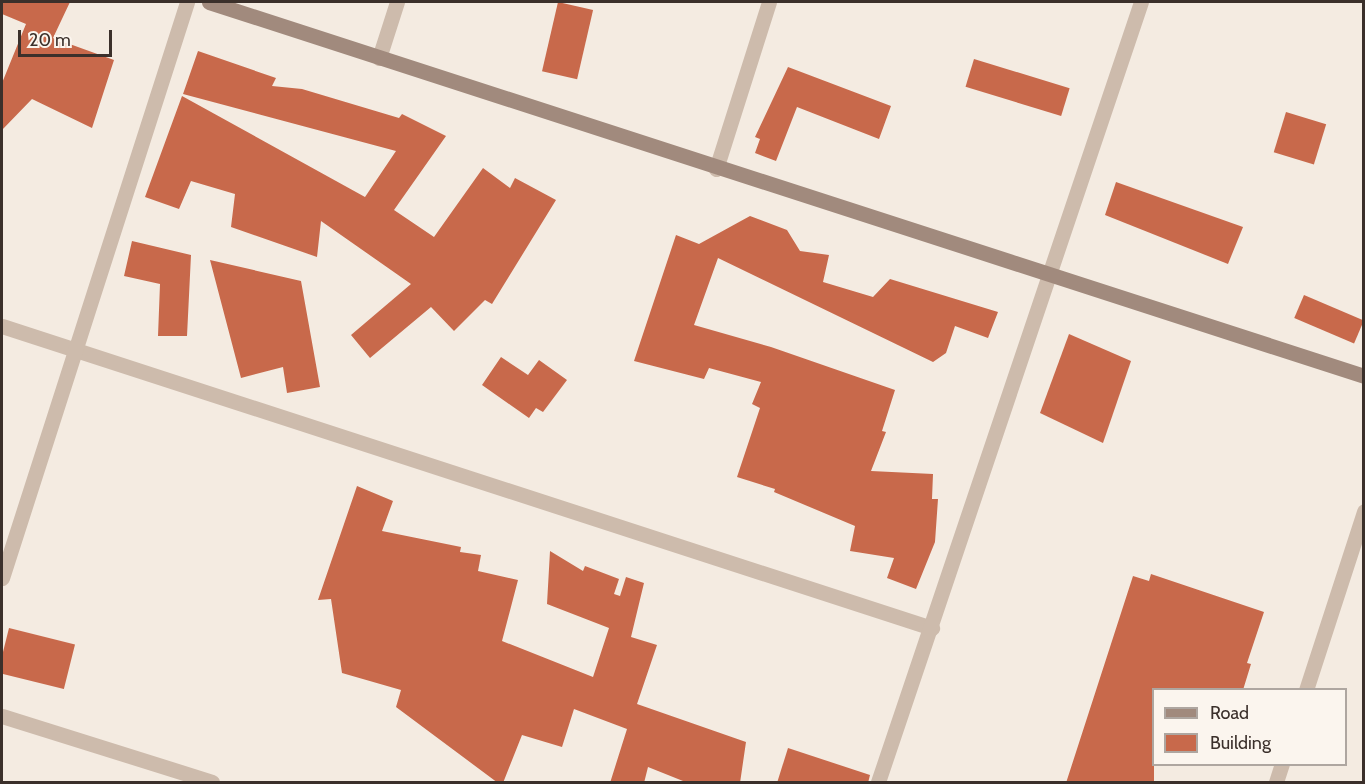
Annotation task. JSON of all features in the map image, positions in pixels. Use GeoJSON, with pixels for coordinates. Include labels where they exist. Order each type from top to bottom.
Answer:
{"type":"FeatureCollection","features":[{"type":"Feature","properties":{"kind":"street"},"geometry":{"type":"LineString","coordinates":[[2,578],[187,2]]}},
{"type":"Feature","properties":{"kind":"street"},"geometry":{"type":"LineString","coordinates":[[208,2],[1048,277],[1364,376]]}},
{"type":"Feature","properties":{"kind":"street"},"geometry":{"type":"LineString","coordinates":[[379,58],[397,2]]}},
{"type":"Feature","properties":{"kind":"street"},"geometry":{"type":"LineString","coordinates":[[716,169],[769,2]]}},
{"type":"Feature","properties":{"kind":"street"},"geometry":{"type":"LineString","coordinates":[[878,783],[1142,2]]}},
{"type":"Feature","properties":{"kind":"street"},"geometry":{"type":"LineString","coordinates":[[2,326],[932,628]]}},
{"type":"Feature","properties":{"kind":"street"},"geometry":{"type":"LineString","coordinates":[[1307,688],[1364,511]]}},
{"type":"Feature","properties":{"kind":"street"},"geometry":{"type":"LineString","coordinates":[[2,716],[212,783]]}},
{"type":"Feature","properties":{"kind":"street"},"geometry":{"type":"LineString","coordinates":[[1276,783],[1282,766]]}},
{"type":"Feature","properties":{"kind":"building"},"geometry":{"type":"Polygon","coordinates":[[[2,2],[70,2],[53,38],[114,60],[92,128],[32,99],[2,130],[2,83],[26,24],[2,14],[2,2]]]}},
{"type":"Feature","properties":{"kind":"building"},"geometry":{"type":"Polygon","coordinates":[[[558,2],[593,10],[577,79],[542,71],[558,2]]]}},
{"type":"Feature","properties":{"kind":"building"},"geometry":{"type":"Polygon","coordinates":[[[198,51],[276,78],[272,86],[302,89],[399,118],[402,114],[446,136],[394,210],[434,237],[483,168],[510,188],[515,178],[556,200],[492,304],[485,300],[454,331],[431,307],[370,358],[351,335],[411,284],[321,221],[317,257],[231,227],[235,194],[191,181],[179,209],[145,197],[182,96],[365,197],[396,151],[183,94],[198,51]]]}},
{"type":"Feature","properties":{"kind":"building"},"geometry":{"type":"Polygon","coordinates":[[[974,59],[1070,88],[1061,116],[966,87],[974,59]]]}},
{"type":"Feature","properties":{"kind":"building"},"geometry":{"type":"Polygon","coordinates":[[[788,67],[891,106],[879,139],[797,107],[776,161],[755,153],[760,139],[755,137],[788,67]]]}},
{"type":"Feature","properties":{"kind":"building"},"geometry":{"type":"Polygon","coordinates":[[[1286,112],[1326,124],[1314,164],[1274,152],[1286,112]]]}},
{"type":"Feature","properties":{"kind":"building"},"geometry":{"type":"Polygon","coordinates":[[[1116,182],[1243,227],[1228,264],[1105,215],[1116,182]]]}},
{"type":"Feature","properties":{"kind":"building"},"geometry":{"type":"Polygon","coordinates":[[[750,216],[787,230],[800,251],[829,255],[823,282],[873,297],[890,279],[998,312],[988,338],[955,326],[946,353],[933,362],[718,258],[694,325],[771,347],[895,390],[882,431],[886,432],[871,471],[933,474],[932,499],[938,499],[935,542],[916,589],[887,578],[894,558],[850,551],[855,526],[774,492],[775,489],[737,477],[760,408],[752,404],[761,382],[709,368],[704,379],[634,361],[676,235],[699,244],[750,216]]]}},
{"type":"Feature","properties":{"kind":"building"},"geometry":{"type":"Polygon","coordinates":[[[132,241],[191,255],[187,336],[158,336],[160,284],[124,276],[132,241]]]}},
{"type":"Feature","properties":{"kind":"building"},"geometry":{"type":"Polygon","coordinates":[[[210,260],[301,281],[320,387],[287,393],[283,367],[241,378],[210,260]]]}},
{"type":"Feature","properties":{"kind":"building"},"geometry":{"type":"Polygon","coordinates":[[[1304,295],[1364,320],[1354,343],[1294,318],[1304,295]]]}},
{"type":"Feature","properties":{"kind":"building"},"geometry":{"type":"Polygon","coordinates":[[[1069,334],[1131,361],[1103,443],[1040,413],[1069,334]]]}},
{"type":"Feature","properties":{"kind":"building"},"geometry":{"type":"Polygon","coordinates":[[[501,357],[528,375],[539,360],[567,380],[543,412],[536,408],[529,418],[482,385],[501,357]]]}},
{"type":"Feature","properties":{"kind":"building"},"geometry":{"type":"Polygon","coordinates":[[[357,486],[393,501],[382,531],[461,547],[460,552],[481,555],[478,571],[518,580],[502,641],[593,677],[609,628],[547,604],[550,551],[583,571],[585,566],[619,579],[614,594],[620,596],[626,577],[644,583],[631,637],[657,645],[637,704],[746,742],[740,783],[688,783],[648,767],[644,783],[610,783],[627,729],[574,709],[562,747],[522,735],[503,783],[498,783],[396,707],[401,690],[342,673],[331,599],[318,600],[357,486]]]}},
{"type":"Feature","properties":{"kind":"building"},"geometry":{"type":"Polygon","coordinates":[[[1151,574],[1264,612],[1247,663],[1251,664],[1244,688],[1152,688],[1154,783],[1066,783],[1133,576],[1149,581],[1151,574]]]}},
{"type":"Feature","properties":{"kind":"building"},"geometry":{"type":"Polygon","coordinates":[[[9,628],[75,644],[64,689],[2,674],[2,656],[9,628]]]}},
{"type":"Feature","properties":{"kind":"building"},"geometry":{"type":"Polygon","coordinates":[[[788,748],[870,775],[868,783],[777,783],[788,748]]]}}]}
